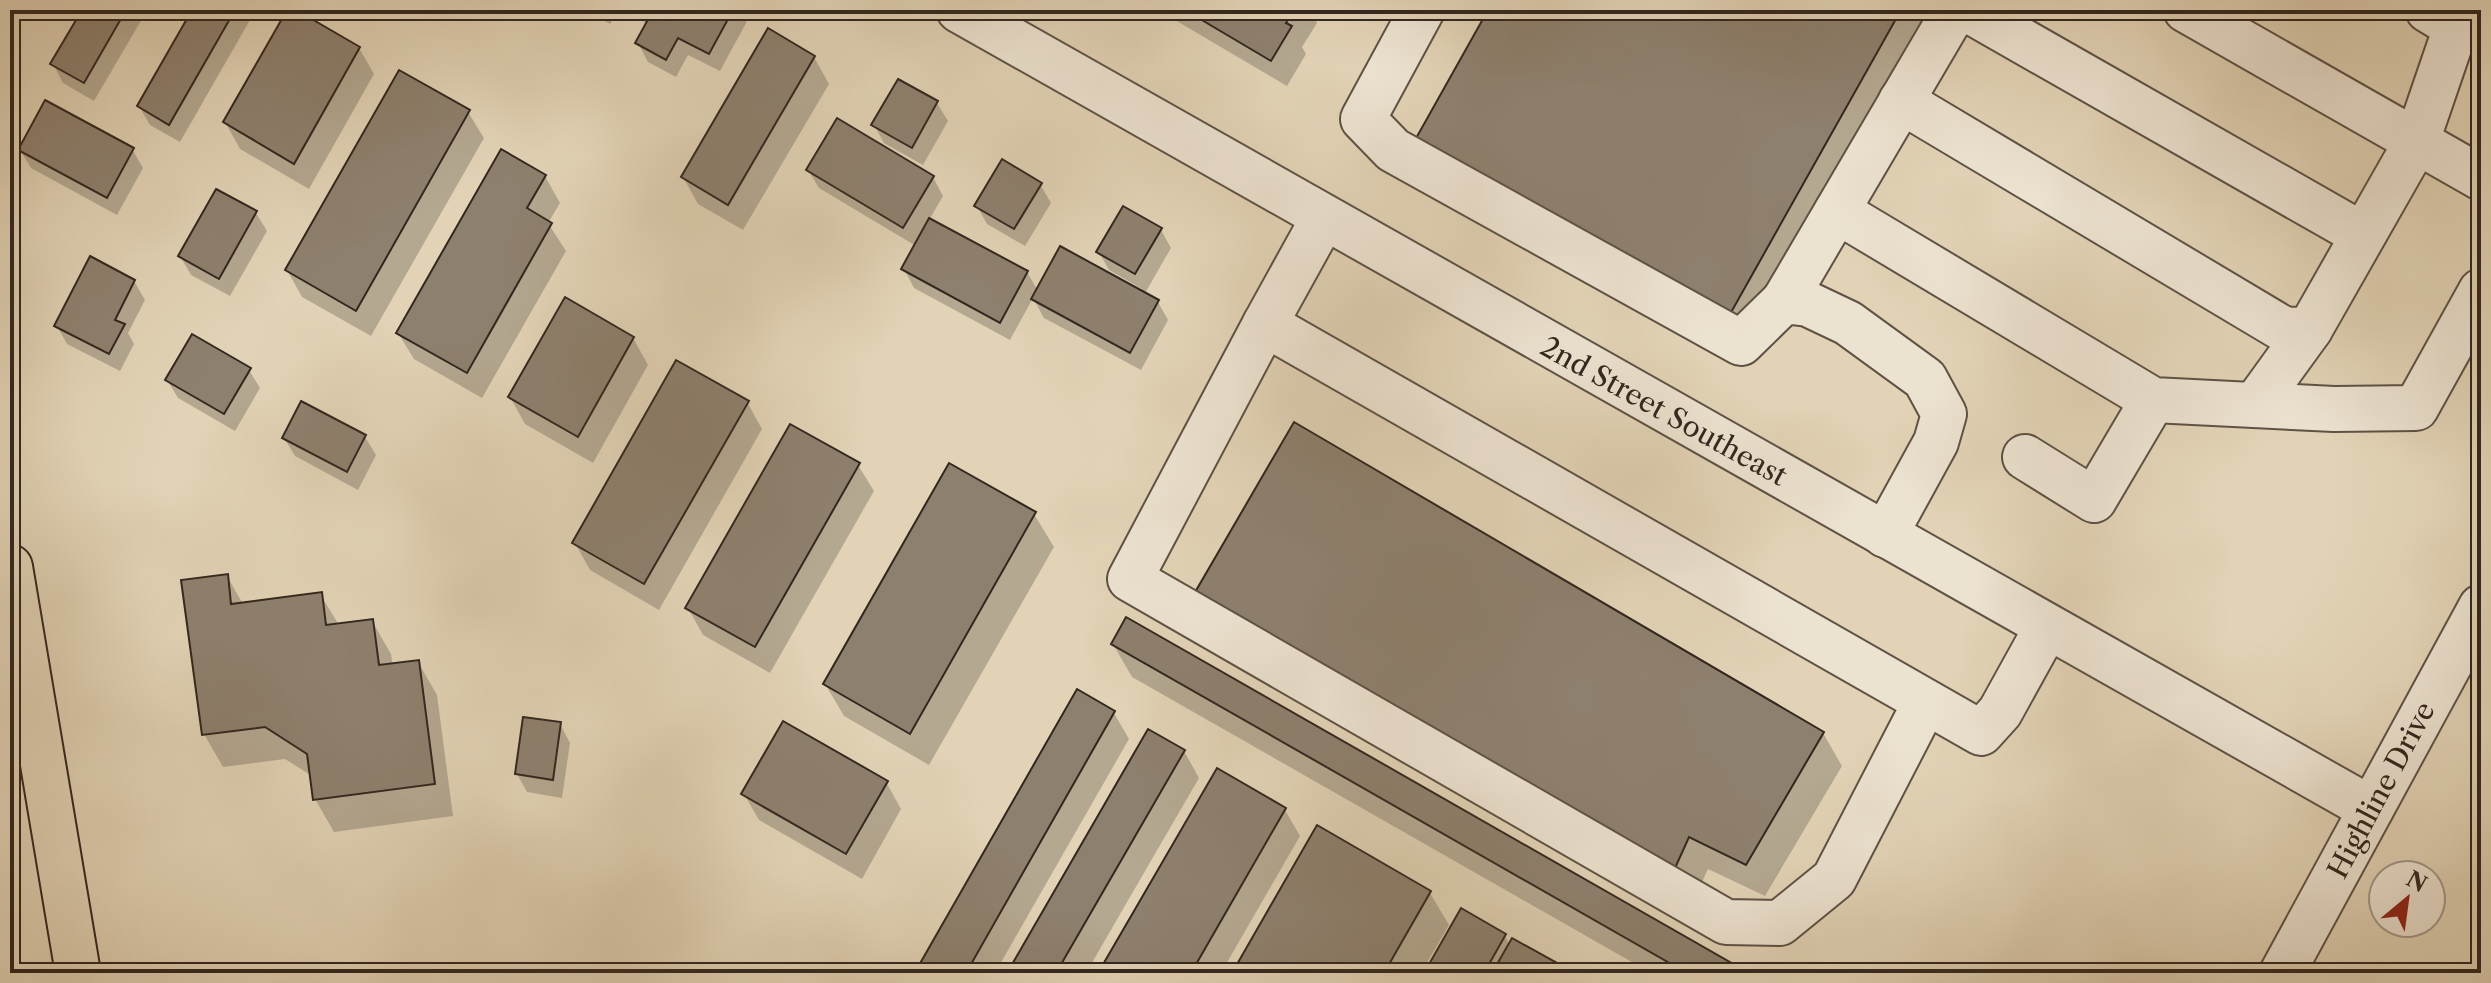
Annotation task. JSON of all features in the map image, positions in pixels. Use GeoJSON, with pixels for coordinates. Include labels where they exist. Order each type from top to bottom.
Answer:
{"type":"FeatureCollection","features":[{"type":"Feature","properties":{"kind":"main road"},"geometry":{"type":"LineString","coordinates":[[10,567],[21,694],[78,973]]}},
{"type":"Feature","properties":{"kind":"street","name":"2nd Street Southeast"},"geometry":{"type":"LineString","coordinates":[[959,10],[1323,219],[2371,809]]}},
{"type":"Feature","properties":{"kind":"street"},"geometry":{"type":"LineString","coordinates":[[1422,10],[1363,119],[1393,150],[1741,343],[1784,301],[1955,10]]}},
{"type":"Feature","properties":{"kind":"street"},"geometry":{"type":"LineString","coordinates":[[1968,10],[2363,235]]}},
{"type":"Feature","properties":{"kind":"street"},"geometry":{"type":"LineString","coordinates":[[2186,10],[2481,178]]}},
{"type":"Feature","properties":{"kind":"street"},"geometry":{"type":"LineString","coordinates":[[2255,405],[2310,329],[2417,141],[2456,27],[2428,10]]}},
{"type":"Feature","properties":{"kind":"street"},"geometry":{"type":"LineString","coordinates":[[1901,101],[2285,330],[2310,329]]}},
{"type":"Feature","properties":{"kind":"street"},"geometry":{"type":"LineString","coordinates":[[1837,211],[2153,400],[2416,408],[2481,291]]}},
{"type":"Feature","properties":{"kind":"street"},"geometry":{"type":"LineString","coordinates":[[1323,219],[1130,579],[1726,922],[1780,923],[1834,879],[1925,703]]}},
{"type":"Feature","properties":{"kind":"street"},"geometry":{"type":"LineString","coordinates":[[1784,301],[1808,304],[1848,323],[1925,379],[1944,414],[1936,442],[1885,535]]}},
{"type":"Feature","properties":{"kind":"street"},"geometry":{"type":"LineString","coordinates":[[1265,324],[1981,733],[2000,712],[2047,627]]}},
{"type":"Feature","properties":{"kind":"street"},"geometry":{"type":"LineString","coordinates":[[2025,457],[2094,500],[2153,400]]}},
{"type":"Feature","properties":{"kind":"street","name":"Highline Drive"},"geometry":{"type":"LineString","coordinates":[[2282,973],[2481,607]]}},
{"type":"Feature","properties":{"kind":"building"},"geometry":{"type":"Polygon","coordinates":[[[82,10],[126,10],[84,83],[50,64],[82,10]]]}},
{"type":"Feature","properties":{"kind":"building"},"geometry":{"type":"Polygon","coordinates":[[[192,10],[235,10],[169,125],[137,106],[192,10]]]}},
{"type":"Feature","properties":{"kind":"building"},"geometry":{"type":"Polygon","coordinates":[[[287,10],[296,10],[360,47],[294,164],[223,122],[287,10]]]}},
{"type":"Feature","properties":{"kind":"building"},"geometry":{"type":"Polygon","coordinates":[[[643,10],[733,10],[709,54],[678,38],[666,60],[635,43],[651,14],[643,10]]]}},
{"type":"Feature","properties":{"kind":"building"},"geometry":{"type":"Polygon","coordinates":[[[1185,10],[1294,10],[1286,23],[1292,26],[1271,61],[1185,10]]]}},
{"type":"Feature","properties":{"kind":"building"},"geometry":{"type":"Polygon","coordinates":[[[1488,10],[1901,10],[1729,316],[1415,140],[1488,10]]]}},
{"type":"Feature","properties":{"kind":"building"},"geometry":{"type":"Polygon","coordinates":[[[768,28],[815,56],[728,205],[681,177],[768,28]]]}},
{"type":"Feature","properties":{"kind":"building"},"geometry":{"type":"Polygon","coordinates":[[[399,70],[470,110],[356,311],[285,270],[399,70]]]}},
{"type":"Feature","properties":{"kind":"building"},"geometry":{"type":"Polygon","coordinates":[[[898,79],[938,101],[912,148],[871,125],[898,79]]]}},
{"type":"Feature","properties":{"kind":"building"},"geometry":{"type":"Polygon","coordinates":[[[45,100],[134,148],[107,198],[18,150],[45,100]]]}},
{"type":"Feature","properties":{"kind":"building"},"geometry":{"type":"Polygon","coordinates":[[[837,118],[934,176],[903,228],[806,170],[837,118]]]}},
{"type":"Feature","properties":{"kind":"building"},"geometry":{"type":"Polygon","coordinates":[[[501,149],[546,175],[527,208],[552,223],[467,373],[396,333],[501,149]]]}},
{"type":"Feature","properties":{"kind":"building"},"geometry":{"type":"Polygon","coordinates":[[[1002,159],[1042,183],[1014,229],[974,206],[1002,159]]]}},
{"type":"Feature","properties":{"kind":"building"},"geometry":{"type":"Polygon","coordinates":[[[216,189],[257,211],[219,279],[178,256],[216,189]]]}},
{"type":"Feature","properties":{"kind":"building"},"geometry":{"type":"Polygon","coordinates":[[[1123,206],[1162,228],[1135,274],[1096,252],[1123,206]]]}},
{"type":"Feature","properties":{"kind":"building"},"geometry":{"type":"Polygon","coordinates":[[[929,218],[1028,271],[1000,323],[901,269],[929,218]]]}},
{"type":"Feature","properties":{"kind":"building"},"geometry":{"type":"Polygon","coordinates":[[[1060,246],[1159,300],[1130,353],[1031,299],[1060,246]]]}},
{"type":"Feature","properties":{"kind":"building"},"geometry":{"type":"Polygon","coordinates":[[[90,256],[135,280],[115,320],[125,324],[109,354],[54,326],[90,256]]]}},
{"type":"Feature","properties":{"kind":"building"},"geometry":{"type":"Polygon","coordinates":[[[565,297],[634,337],[578,437],[508,397],[565,297]]]}},
{"type":"Feature","properties":{"kind":"building"},"geometry":{"type":"Polygon","coordinates":[[[192,334],[251,368],[224,414],[165,380],[192,334]]]}},
{"type":"Feature","properties":{"kind":"building"},"geometry":{"type":"Polygon","coordinates":[[[676,360],[749,401],[644,584],[572,543],[676,360]]]}},
{"type":"Feature","properties":{"kind":"building"},"geometry":{"type":"Polygon","coordinates":[[[301,401],[366,435],[347,472],[282,438],[301,401]]]}},
{"type":"Feature","properties":{"kind":"building"},"geometry":{"type":"Polygon","coordinates":[[[1294,422],[1824,732],[1746,865],[1689,837],[1671,877],[1194,594],[1294,422]]]}},
{"type":"Feature","properties":{"kind":"building"},"geometry":{"type":"Polygon","coordinates":[[[790,424],[860,463],[755,647],[685,608],[790,424]]]}},
{"type":"Feature","properties":{"kind":"building"},"geometry":{"type":"Polygon","coordinates":[[[949,463],[1036,512],[910,734],[823,684],[949,463]]]}},
{"type":"Feature","properties":{"kind":"building"},"geometry":{"type":"Polygon","coordinates":[[[228,574],[231,604],[322,592],[326,625],[373,619],[379,665],[419,660],[435,784],[313,800],[307,754],[265,727],[202,735],[181,580],[228,574]]]}},
{"type":"Feature","properties":{"kind":"building"},"geometry":{"type":"Polygon","coordinates":[[[1126,617],[1749,973],[1687,973],[1111,644],[1126,617]]]}},
{"type":"Feature","properties":{"kind":"building"},"geometry":{"type":"Polygon","coordinates":[[[1077,689],[1115,711],[966,973],[928,973],[918,967],[1077,689]]]}},
{"type":"Feature","properties":{"kind":"building"},"geometry":{"type":"Polygon","coordinates":[[[523,717],[561,722],[553,780],[515,774],[523,717]]]}},
{"type":"Feature","properties":{"kind":"building"},"geometry":{"type":"Polygon","coordinates":[[[783,721],[888,781],[846,854],[741,794],[783,721]]]}},
{"type":"Feature","properties":{"kind":"building"},"geometry":{"type":"Polygon","coordinates":[[[1148,729],[1185,750],[1056,973],[1007,973],[1148,729]]]}},
{"type":"Feature","properties":{"kind":"building"},"geometry":{"type":"Polygon","coordinates":[[[1217,768],[1286,808],[1191,973],[1098,973],[1217,768]]]}},
{"type":"Feature","properties":{"kind":"building"},"geometry":{"type":"Polygon","coordinates":[[[1317,825],[1431,891],[1384,973],[1232,973],[1317,825]]]}},
{"type":"Feature","properties":{"kind":"building"},"geometry":{"type":"Polygon","coordinates":[[[1461,908],[1506,934],[1484,973],[1424,973],[1461,908]]]}},
{"type":"Feature","properties":{"kind":"building"},"geometry":{"type":"Polygon","coordinates":[[[1512,938],[1557,963],[1552,973],[1492,973],[1512,938]]]}}]}
